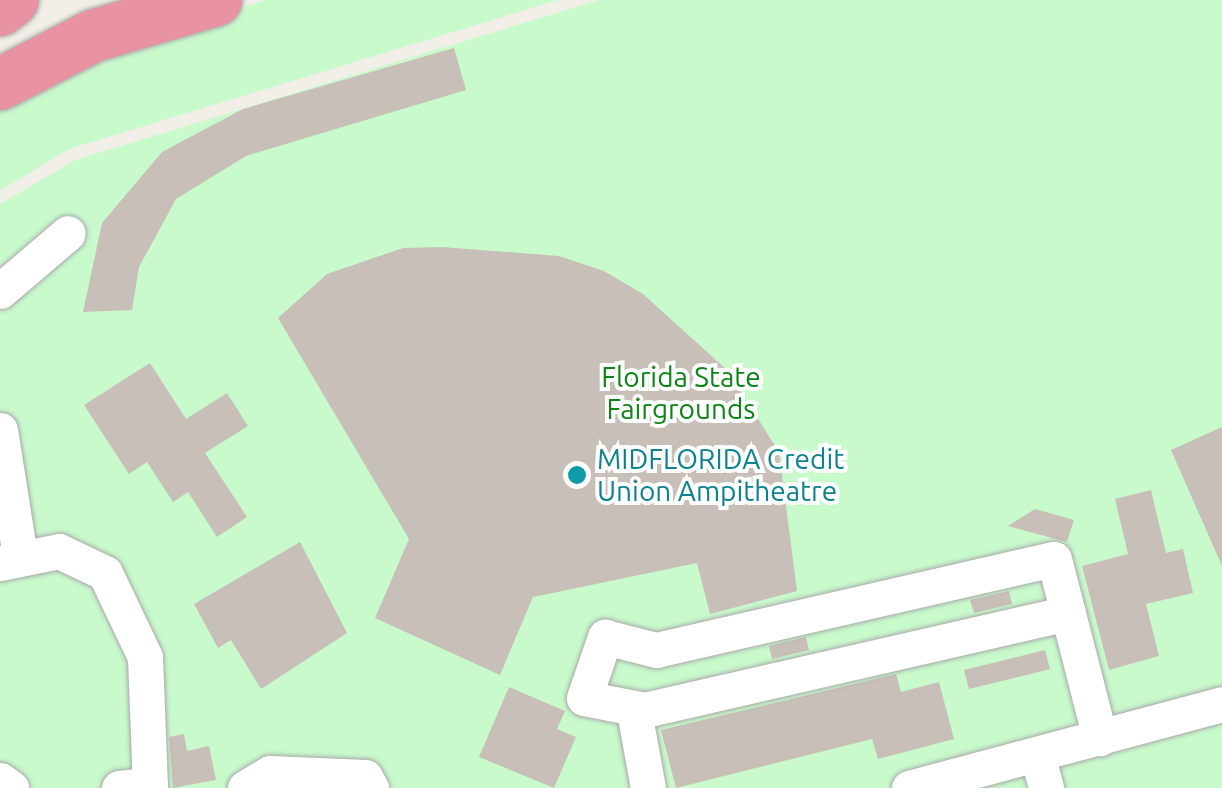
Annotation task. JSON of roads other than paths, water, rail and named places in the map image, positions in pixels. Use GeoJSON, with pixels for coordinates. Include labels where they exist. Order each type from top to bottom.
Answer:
{"type":"FeatureCollection","features":[{"type":"Feature","properties":{"kind":"highway"},"geometry":{"type":"LineString","coordinates":[[0,10],[13,0]]}},
{"type":"Feature","properties":{"kind":"highway"},"geometry":{"type":"LineString","coordinates":[[0,84],[93,36],[216,0]]}},
{"type":"Feature","properties":{"kind":"lane"},"geometry":{"type":"LineString","coordinates":[[0,291],[68,233]]}},
{"type":"Feature","properties":{"kind":"lane"},"geometry":{"type":"LineString","coordinates":[[0,430],[10,560],[59,551],[104,572],[132,615],[145,657],[140,787]]}},
{"type":"Feature","properties":{"kind":"lane"},"geometry":{"type":"LineString","coordinates":[[1068,612],[634,711],[584,698],[605,637],[656,650],[1054,559],[1068,612],[1100,738]]}},
{"type":"Feature","properties":{"kind":"lane"},"geometry":{"type":"LineString","coordinates":[[909,788],[1041,771],[1100,738],[1222,704]]}},
{"type":"Feature","properties":{"kind":"lane"},"geometry":{"type":"LineString","coordinates":[[634,711],[648,788]]}},
{"type":"Feature","properties":{"kind":"lane"},"geometry":{"type":"LineString","coordinates":[[245,788],[270,773],[365,777],[371,788]]}},
{"type":"Feature","properties":{"kind":"lane"},"geometry":{"type":"LineString","coordinates":[[0,780],[11,788]]}},
{"type":"Feature","properties":{"kind":"place","name":"MIDFLORIDA Credit Union Ampitheatre"},"geometry":{"type":"Point","coordinates":[577,475]}},
{"type":"Feature","properties":{"kind":"park label","name":"Florida State Fairgrounds"},"geometry":{"type":"Point","coordinates":[681,393]}}]}
